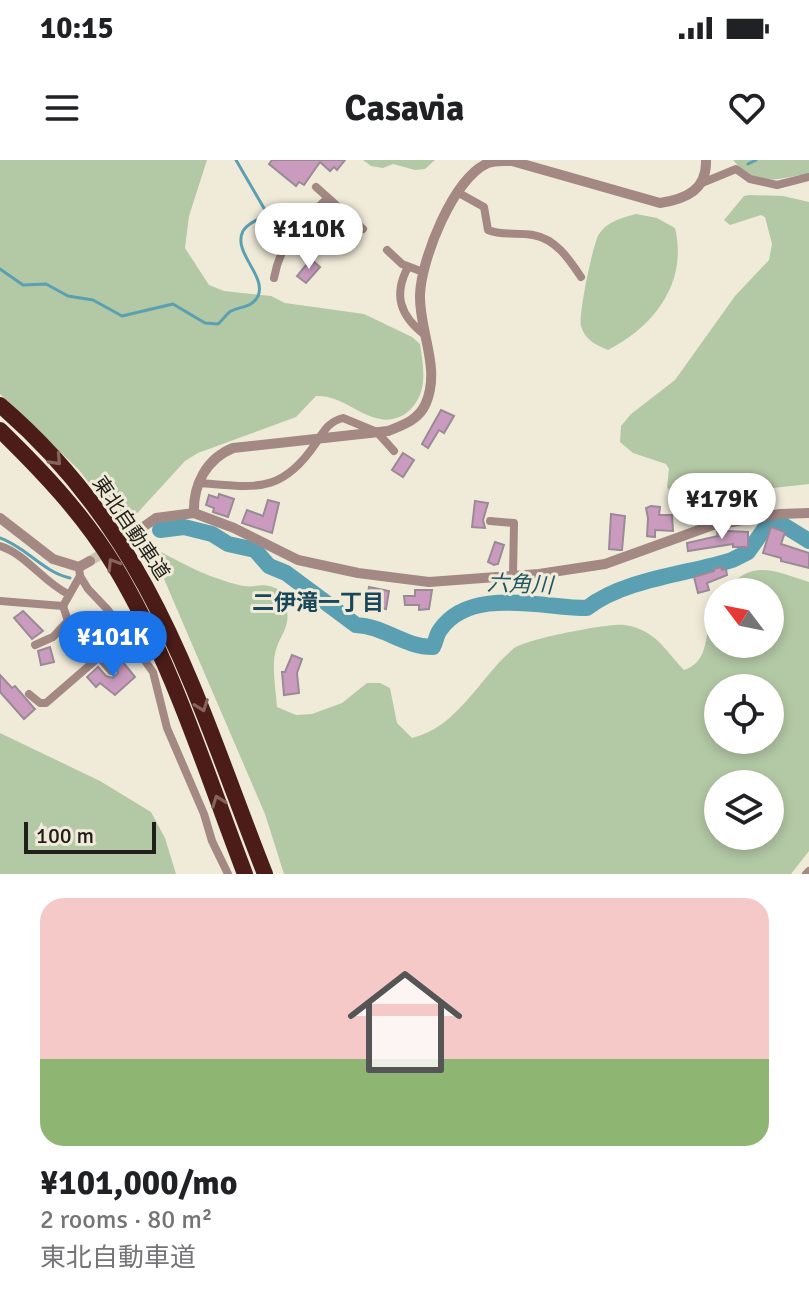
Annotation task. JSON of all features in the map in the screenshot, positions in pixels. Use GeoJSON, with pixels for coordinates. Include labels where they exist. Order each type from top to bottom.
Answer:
{"type":"FeatureCollection","features":[{"type":"Feature","properties":{"kind":"highway","name":"東北自動車道"},"geometry":{"type":"LineString","coordinates":[[0,405],[81,488],[127,552],[150,592],[196,690],[265,874]]}},
{"type":"Feature","properties":{"kind":"highway","name":"東北自動車道"},"geometry":{"type":"LineString","coordinates":[[0,430],[67,500],[105,551],[135,601],[180,699],[245,874]]}},
{"type":"Feature","properties":{"kind":"street"},"geometry":{"type":"LineString","coordinates":[[702,183],[706,160]]}},
{"type":"Feature","properties":{"kind":"street"},"geometry":{"type":"LineString","coordinates":[[194,513],[199,483],[210,462],[233,448],[377,432],[407,424],[418,415],[426,404],[432,369],[420,297],[426,260],[457,192],[474,171],[490,161],[512,161],[660,203],[678,200],[702,183],[736,169],[750,179],[777,185],[809,177]]}},
{"type":"Feature","properties":{"kind":"street"},"geometry":{"type":"LineString","coordinates":[[316,187],[363,229]]}},
{"type":"Feature","properties":{"kind":"street"},"geometry":{"type":"LineString","coordinates":[[457,192],[484,207],[488,230],[533,235],[549,241],[564,253],[581,277]]}},
{"type":"Feature","properties":{"kind":"street"},"geometry":{"type":"LineString","coordinates":[[274,278],[278,256],[295,229],[328,198]]}},
{"type":"Feature","properties":{"kind":"street"},"geometry":{"type":"LineString","coordinates":[[387,250],[408,267],[423,272]]}},
{"type":"Feature","properties":{"kind":"street"},"geometry":{"type":"LineString","coordinates":[[408,267],[400,286],[399,302],[415,328],[425,335]]}},
{"type":"Feature","properties":{"kind":"street"},"geometry":{"type":"LineString","coordinates":[[199,483],[250,487],[272,483],[303,462],[327,425],[343,418],[377,432],[394,451]]}},
{"type":"Feature","properties":{"kind":"street"},"geometry":{"type":"LineString","coordinates":[[136,532],[156,518],[194,513],[234,528],[298,560],[358,573],[429,582],[539,574],[605,564],[713,525],[780,514],[809,513]]}},
{"type":"Feature","properties":{"kind":"street"},"geometry":{"type":"LineString","coordinates":[[0,518],[53,559],[80,571],[88,589],[108,610],[153,672],[167,728],[228,874]]}},
{"type":"Feature","properties":{"kind":"street"},"geometry":{"type":"LineString","coordinates":[[490,521],[514,523],[513,575]]}},
{"type":"Feature","properties":{"kind":"street"},"geometry":{"type":"LineString","coordinates":[[0,546],[17,553],[48,583],[68,594]]}},
{"type":"Feature","properties":{"kind":"street"},"geometry":{"type":"LineString","coordinates":[[90,561],[80,571],[63,606],[68,621],[111,671]]}},
{"type":"Feature","properties":{"kind":"street"},"geometry":{"type":"LineString","coordinates":[[0,601],[63,606]]}},
{"type":"Feature","properties":{"kind":"street"},"geometry":{"type":"LineString","coordinates":[[35,645],[53,637],[68,621]]}},
{"type":"Feature","properties":{"kind":"street"},"geometry":{"type":"LineString","coordinates":[[29,694],[40,703],[46,703],[98,658]]}},
{"type":"Feature","properties":{"kind":"green space"},"geometry":{"type":"Polygon","coordinates":[[[0,160],[207,160],[189,216],[185,248],[209,285],[224,291],[271,296],[285,303],[364,314],[412,337],[420,344],[423,363],[423,382],[418,399],[405,414],[387,420],[372,417],[333,399],[316,396],[296,417],[198,453],[185,461],[131,520],[117,519],[79,470],[0,394],[0,160]]]}},
{"type":"Feature","properties":{"kind":"green space"},"geometry":{"type":"Polygon","coordinates":[[[363,160],[435,160],[425,169],[415,170],[393,164],[383,168],[371,166],[363,160]]]}},
{"type":"Feature","properties":{"kind":"green space"},"geometry":{"type":"Polygon","coordinates":[[[733,160],[809,160],[809,174],[760,179],[743,170],[733,160]]]}},
{"type":"Feature","properties":{"kind":"green space"},"geometry":{"type":"Polygon","coordinates":[[[744,196],[783,196],[809,202],[809,484],[756,490],[716,505],[673,495],[667,487],[669,469],[666,464],[633,453],[620,442],[621,426],[631,414],[675,380],[735,296],[769,260],[772,244],[765,217],[761,215],[730,225],[724,220],[744,196]]]}},
{"type":"Feature","properties":{"kind":"green space"},"geometry":{"type":"Polygon","coordinates":[[[636,214],[657,218],[675,228],[677,266],[672,284],[653,315],[625,340],[608,350],[588,338],[581,326],[587,280],[599,234],[611,223],[636,214]]]}},
{"type":"Feature","properties":{"kind":"green space"},"geometry":{"type":"Polygon","coordinates":[[[161,552],[218,579],[245,586],[269,586],[283,592],[288,616],[274,661],[277,707],[296,715],[312,714],[342,703],[367,683],[380,683],[390,688],[397,723],[412,738],[443,723],[513,649],[578,630],[615,625],[637,628],[652,636],[684,670],[694,665],[704,650],[704,658],[784,658],[784,578],[740,578],[764,570],[809,582],[809,851],[791,874],[284,874],[265,814],[158,565],[161,552]]]}},
{"type":"Feature","properties":{"kind":"green space"},"geometry":{"type":"Polygon","coordinates":[[[0,733],[100,781],[151,812],[165,838],[176,874],[0,874],[0,733]]]}},
{"type":"Feature","properties":{"kind":"building"},"geometry":{"type":"Polygon","coordinates":[[[272,160],[345,160],[337,170],[334,167],[330,171],[320,162],[304,185],[299,182],[296,186],[269,164],[272,160]]]}},
{"type":"Feature","properties":{"kind":"building"},"geometry":{"type":"Polygon","coordinates":[[[311,259],[320,267],[306,283],[297,276],[311,259]]]}},
{"type":"Feature","properties":{"kind":"building"},"geometry":{"type":"Polygon","coordinates":[[[441,410],[454,416],[444,433],[439,430],[428,448],[422,444],[441,410]]]}},
{"type":"Feature","properties":{"kind":"building"},"geometry":{"type":"Polygon","coordinates":[[[403,453],[414,460],[403,477],[392,470],[403,453]]]}},
{"type":"Feature","properties":{"kind":"building"},"geometry":{"type":"Polygon","coordinates":[[[219,494],[234,499],[228,517],[213,512],[214,508],[206,505],[209,495],[218,498],[219,494]]]}},
{"type":"Feature","properties":{"kind":"building"},"geometry":{"type":"Polygon","coordinates":[[[268,500],[279,503],[272,533],[242,523],[247,510],[263,516],[268,500]]]}},
{"type":"Feature","properties":{"kind":"building"},"geometry":{"type":"Polygon","coordinates":[[[475,501],[488,503],[483,520],[485,528],[472,527],[475,501]]]}},
{"type":"Feature","properties":{"kind":"building"},"geometry":{"type":"Polygon","coordinates":[[[660,507],[659,515],[672,515],[673,531],[655,530],[655,537],[647,536],[646,508],[660,507]]]}},
{"type":"Feature","properties":{"kind":"building"},"geometry":{"type":"Polygon","coordinates":[[[611,514],[625,516],[622,550],[609,549],[611,514]]]}},
{"type":"Feature","properties":{"kind":"building"},"geometry":{"type":"Polygon","coordinates":[[[771,527],[785,532],[781,544],[809,553],[809,568],[763,553],[771,527]]]}},
{"type":"Feature","properties":{"kind":"building"},"geometry":{"type":"Polygon","coordinates":[[[728,531],[748,532],[748,547],[733,547],[733,544],[688,551],[687,543],[728,531]]]}},
{"type":"Feature","properties":{"kind":"building"},"geometry":{"type":"Polygon","coordinates":[[[495,542],[504,545],[498,564],[494,565],[488,562],[495,542]]]}},
{"type":"Feature","properties":{"kind":"building"},"geometry":{"type":"Polygon","coordinates":[[[714,569],[726,569],[727,575],[704,578],[704,591],[698,593],[694,577],[714,569]]]}},
{"type":"Feature","properties":{"kind":"building"},"geometry":{"type":"Polygon","coordinates":[[[369,587],[389,591],[386,609],[373,607],[375,600],[367,598],[369,587]]]}},
{"type":"Feature","properties":{"kind":"building"},"geometry":{"type":"Polygon","coordinates":[[[415,590],[432,590],[429,609],[419,610],[419,605],[405,605],[404,596],[415,596],[415,590]]]}},
{"type":"Feature","properties":{"kind":"building"},"geometry":{"type":"Polygon","coordinates":[[[23,611],[43,631],[32,639],[14,618],[23,611]]]}},
{"type":"Feature","properties":{"kind":"building"},"geometry":{"type":"Polygon","coordinates":[[[50,647],[54,662],[41,665],[38,651],[50,647]]]}},
{"type":"Feature","properties":{"kind":"building"},"geometry":{"type":"Polygon","coordinates":[[[292,655],[302,659],[297,673],[299,693],[284,695],[282,672],[285,672],[292,655]]]}},
{"type":"Feature","properties":{"kind":"building"},"geometry":{"type":"Polygon","coordinates":[[[122,661],[135,677],[115,695],[100,683],[96,687],[87,677],[98,667],[106,676],[113,678],[118,673],[116,666],[122,661]]]}},
{"type":"Feature","properties":{"kind":"building"},"geometry":{"type":"Polygon","coordinates":[[[0,675],[12,688],[15,686],[35,709],[24,719],[0,692],[0,675]]]}},
{"type":"Feature","properties":{"kind":"waterway"},"geometry":{"type":"LineString","coordinates":[[0,269],[23,285],[46,284],[68,296],[93,300],[122,316],[173,304],[205,323],[218,324],[231,311],[253,303],[259,288],[241,239],[243,231],[264,216],[265,210],[236,160]]}},
{"type":"Feature","properties":{"kind":"waterway"},"geometry":{"type":"LineString","coordinates":[[748,164],[756,160]]}},
{"type":"Feature","properties":{"kind":"waterway","name":"六角川"},"geometry":{"type":"LineString","coordinates":[[160,530],[184,527],[212,534],[228,544],[255,550],[269,566],[286,573],[356,625],[376,629],[413,644],[433,647],[440,630],[453,616],[469,608],[508,602],[587,608],[619,590],[732,560],[748,552],[771,524],[780,523],[809,541]]}},
{"type":"Feature","properties":{"kind":"waterway"},"geometry":{"type":"LineString","coordinates":[[0,538],[51,570],[70,578]]}},
{"type":"Feature","properties":{"kind":"tunnel"},"geometry":{"type":"LineString","coordinates":[[90,561],[136,532]]}},
{"type":"Feature","properties":{"kind":"district","name":"二伊滝一丁目"},"geometry":{"type":"Point","coordinates":[318,602]}}]}
